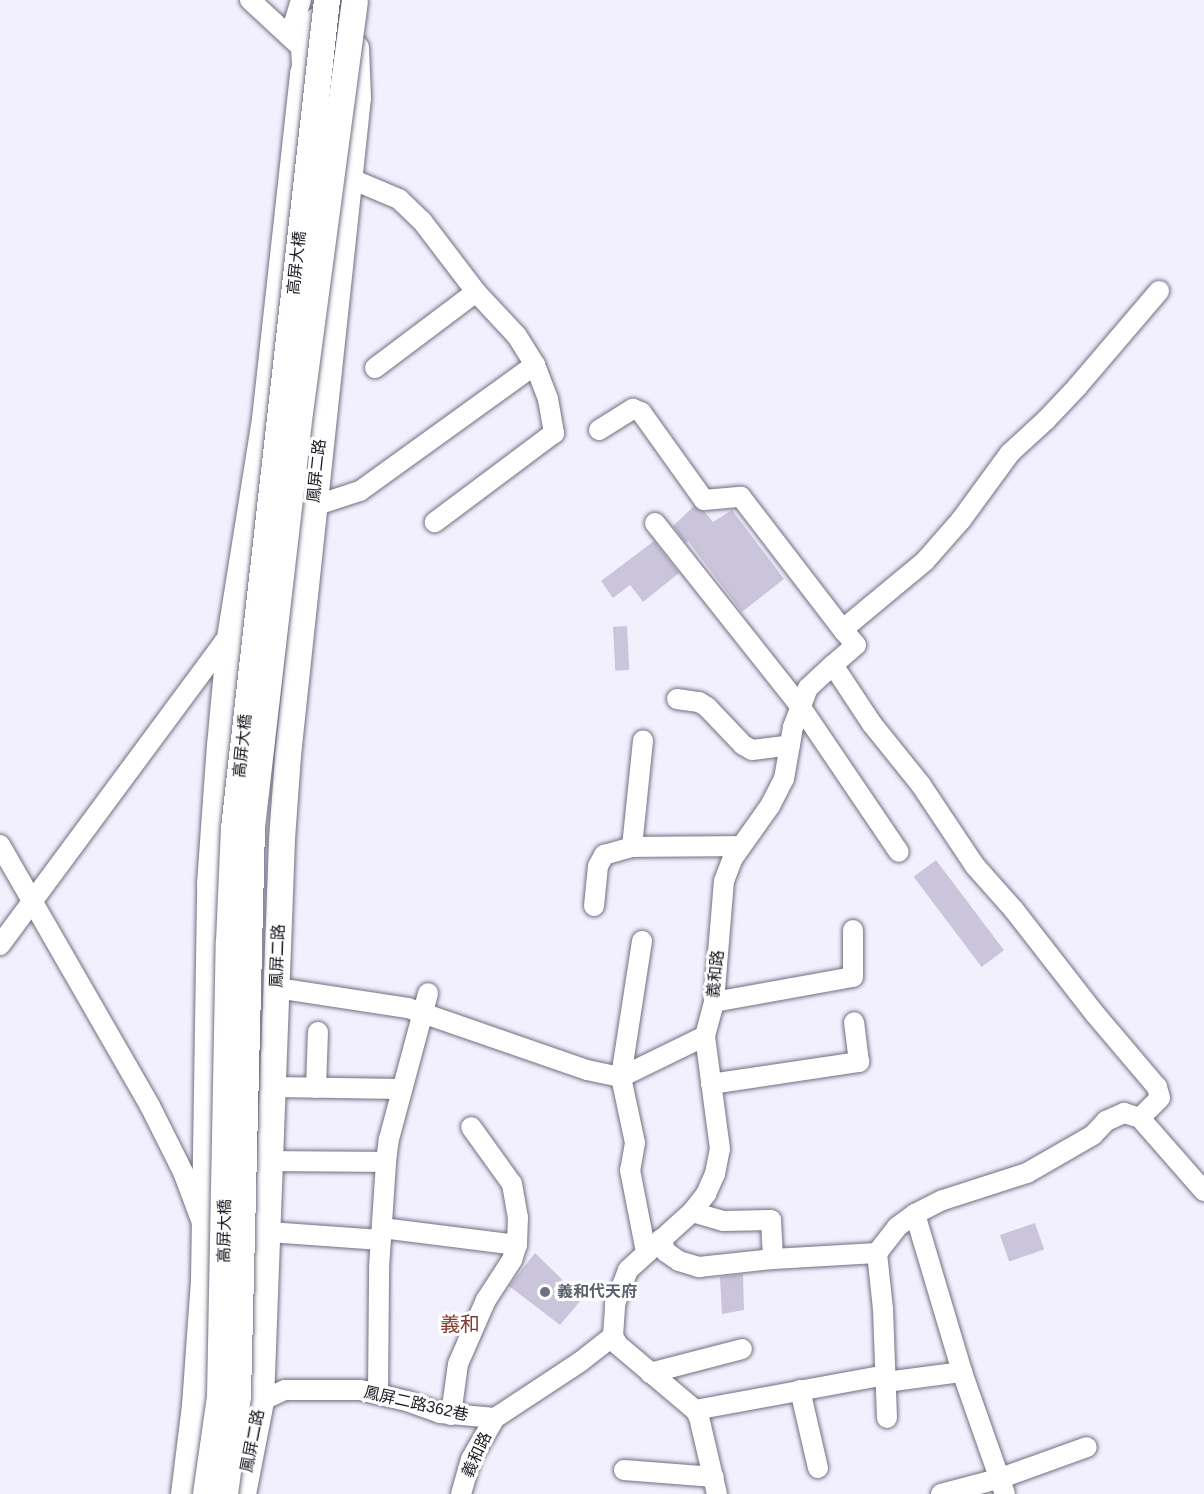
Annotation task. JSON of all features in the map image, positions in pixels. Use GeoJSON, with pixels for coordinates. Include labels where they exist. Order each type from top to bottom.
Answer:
{"type":"FeatureCollection","features":[{"type":"Feature","properties":{"kind":"main road","name":"高屏大橋"},"geometry":{"type":"LineString","coordinates":[[230,639],[265,419],[303,74],[303,35],[326,0]]}},
{"type":"Feature","properties":{"kind":"main road","name":"高屏大橋"},"geometry":{"type":"LineString","coordinates":[[206,1494],[220,1396],[234,828],[326,0]]}},
{"type":"Feature","properties":{"kind":"main road","name":"高屏大橋"},"geometry":{"type":"LineString","coordinates":[[323,417],[358,98],[355,1]]}},
{"type":"Feature","properties":{"kind":"main road","name":"高屏大橋"},"geometry":{"type":"LineString","coordinates":[[225,1494],[238,1396],[252,827],[297,440],[355,1]]}},
{"type":"Feature","properties":{"kind":"main road","name":"鳳屏二路"},"geometry":{"type":"LineString","coordinates":[[243,1494],[261,1401],[282,839],[288,755],[323,417]]}},
{"type":"Feature","properties":{"kind":"main road"},"geometry":{"type":"LineString","coordinates":[[184,1494],[195,1406],[204,1280],[210,884],[230,639]]}},
{"type":"Feature","properties":{"kind":"street"},"geometry":{"type":"LineString","coordinates":[[250,0],[303,35]]}},
{"type":"Feature","properties":{"kind":"street"},"geometry":{"type":"LineString","coordinates":[[271,0],[303,35]]}},
{"type":"Feature","properties":{"kind":"street"},"geometry":{"type":"LineString","coordinates":[[301,0],[303,35]]}},
{"type":"Feature","properties":{"kind":"street"},"geometry":{"type":"LineString","coordinates":[[349,178],[399,199],[422,221],[476,292],[517,336],[535,366],[548,399],[554,434],[435,522]]}},
{"type":"Feature","properties":{"kind":"street"},"geometry":{"type":"LineString","coordinates":[[599,430],[633,410],[641,412],[704,500],[741,497],[844,631],[925,561],[961,520],[1010,453],[1054,412],[1159,291]]}},
{"type":"Feature","properties":{"kind":"street"},"geometry":{"type":"LineString","coordinates":[[375,368],[476,292]]}},
{"type":"Feature","properties":{"kind":"street"},"geometry":{"type":"LineString","coordinates":[[314,506],[360,491],[535,366]]}},
{"type":"Feature","properties":{"kind":"street"},"geometry":{"type":"LineString","coordinates":[[655,523],[800,706],[899,852]]}},
{"type":"Feature","properties":{"kind":"street","name":"義和路"},"geometry":{"type":"LineString","coordinates":[[461,1494],[471,1459],[495,1418],[580,1362],[613,1336],[615,1304],[628,1270],[692,1212],[706,1194],[716,1174],[720,1149],[705,1036],[714,1002],[724,881],[741,846],[770,806],[784,779],[800,706],[808,688],[856,645],[844,631]]}},
{"type":"Feature","properties":{"kind":"street"},"geometry":{"type":"LineString","coordinates":[[0,945],[224,642],[230,639]]}},
{"type":"Feature","properties":{"kind":"street"},"geometry":{"type":"LineString","coordinates":[[833,665],[867,716],[921,785],[975,866],[1014,910],[1095,1014],[1157,1087],[1160,1098],[1140,1118]]}},
{"type":"Feature","properties":{"kind":"street"},"geometry":{"type":"LineString","coordinates":[[677,699],[699,702],[707,707],[743,745],[752,750],[790,745]]}},
{"type":"Feature","properties":{"kind":"street"},"geometry":{"type":"LineString","coordinates":[[632,847],[643,741]]}},
{"type":"Feature","properties":{"kind":"street"},"geometry":{"type":"LineString","coordinates":[[0,845],[150,1106],[183,1172],[204,1227]]}},
{"type":"Feature","properties":{"kind":"street"},"geometry":{"type":"LineString","coordinates":[[594,906],[600,860],[604,855],[632,847],[741,846]]}},
{"type":"Feature","properties":{"kind":"street"},"geometry":{"type":"LineString","coordinates":[[714,1002],[853,976],[853,930]]}},
{"type":"Feature","properties":{"kind":"street"},"geometry":{"type":"LineString","coordinates":[[642,941],[621,1077],[635,1143],[630,1170],[653,1246],[679,1262],[699,1267],[774,1259],[877,1253]]}},
{"type":"Feature","properties":{"kind":"street"},"geometry":{"type":"LineString","coordinates":[[290,990],[354,998],[422,1012],[587,1070],[621,1077],[705,1036]]}},
{"type":"Feature","properties":{"kind":"street"},"geometry":{"type":"LineString","coordinates":[[378,1394],[381,1234],[386,1162],[401,1089],[428,993]]}},
{"type":"Feature","properties":{"kind":"street"},"geometry":{"type":"LineString","coordinates":[[711,1084],[859,1062],[854,1022]]}},
{"type":"Feature","properties":{"kind":"street"},"geometry":{"type":"LineString","coordinates":[[316,1088],[318,1032]]}},
{"type":"Feature","properties":{"kind":"street"},"geometry":{"type":"LineString","coordinates":[[274,1088],[401,1089]]}},
{"type":"Feature","properties":{"kind":"street"},"geometry":{"type":"LineString","coordinates":[[887,1418],[877,1253],[897,1227],[915,1214],[944,1200],[1027,1173],[1093,1135],[1106,1121],[1124,1113],[1140,1118],[1204,1191]]}},
{"type":"Feature","properties":{"kind":"street"},"geometry":{"type":"LineString","coordinates":[[451,1415],[458,1364],[486,1300],[507,1269],[517,1245],[518,1218],[512,1184],[471,1127]]}},
{"type":"Feature","properties":{"kind":"street"},"geometry":{"type":"LineString","coordinates":[[271,1161],[386,1162]]}},
{"type":"Feature","properties":{"kind":"street"},"geometry":{"type":"LineString","coordinates":[[692,1212],[724,1221],[771,1220],[774,1259]]}},
{"type":"Feature","properties":{"kind":"street"},"geometry":{"type":"LineString","coordinates":[[915,1214],[962,1372],[1003,1486]]}},
{"type":"Feature","properties":{"kind":"street"},"geometry":{"type":"LineString","coordinates":[[269,1232],[381,1234],[517,1245]]}},
{"type":"Feature","properties":{"kind":"street"},"geometry":{"type":"LineString","coordinates":[[613,1336],[618,1345],[695,1410],[699,1417],[715,1485],[624,1470]]}},
{"type":"Feature","properties":{"kind":"street"},"geometry":{"type":"LineString","coordinates":[[650,1373],[742,1349]]}},
{"type":"Feature","properties":{"kind":"street"},"geometry":{"type":"LineString","coordinates":[[695,1410],[800,1390],[886,1378],[962,1372]]}},
{"type":"Feature","properties":{"kind":"street","name":"鳳屏二路362巷"},"geometry":{"type":"LineString","coordinates":[[195,1406],[261,1401],[285,1390],[360,1390],[451,1415],[495,1418]]}},
{"type":"Feature","properties":{"kind":"street"},"geometry":{"type":"LineString","coordinates":[[800,1390],[818,1468]]}},
{"type":"Feature","properties":{"kind":"street"},"geometry":{"type":"LineString","coordinates":[[941,1494],[1003,1486],[1087,1447]]}},
{"type":"Feature","properties":{"kind":"building"},"geometry":{"type":"Polygon","coordinates":[[[694,506],[705,512],[713,522],[732,510],[784,579],[742,612],[688,541],[686,543],[673,526],[694,506]]]}},
{"type":"Feature","properties":{"kind":"building"},"geometry":{"type":"Polygon","coordinates":[[[654,541],[679,573],[643,602],[630,585],[613,598],[601,581],[654,541]]]}},
{"type":"Feature","properties":{"kind":"building"},"geometry":{"type":"Polygon","coordinates":[[[627,626],[629,670],[615,671],[613,627],[627,626]]]}},
{"type":"Feature","properties":{"kind":"building"},"geometry":{"type":"Polygon","coordinates":[[[936,860],[1004,950],[982,967],[914,877],[936,860]]]}},
{"type":"Feature","properties":{"kind":"building"},"geometry":{"type":"Polygon","coordinates":[[[1035,1223],[1044,1249],[1009,1262],[1000,1235],[1035,1223]]]}},
{"type":"Feature","properties":{"kind":"building","name":"義和代天府"},"geometry":{"type":"Polygon","coordinates":[[[535,1253],[582,1299],[560,1325],[509,1286],[535,1253]]]}},
{"type":"Feature","properties":{"kind":"building"},"geometry":{"type":"Polygon","coordinates":[[[743,1274],[744,1310],[722,1314],[720,1277],[743,1274]]]}},
{"type":"Feature","properties":{"kind":"place","name":"義和代天府"},"geometry":{"type":"Point","coordinates":[545,1292]}},
{"type":"Feature","properties":{"kind":"district","name":"義和"},"geometry":{"type":"Point","coordinates":[460,1324]}}]}
